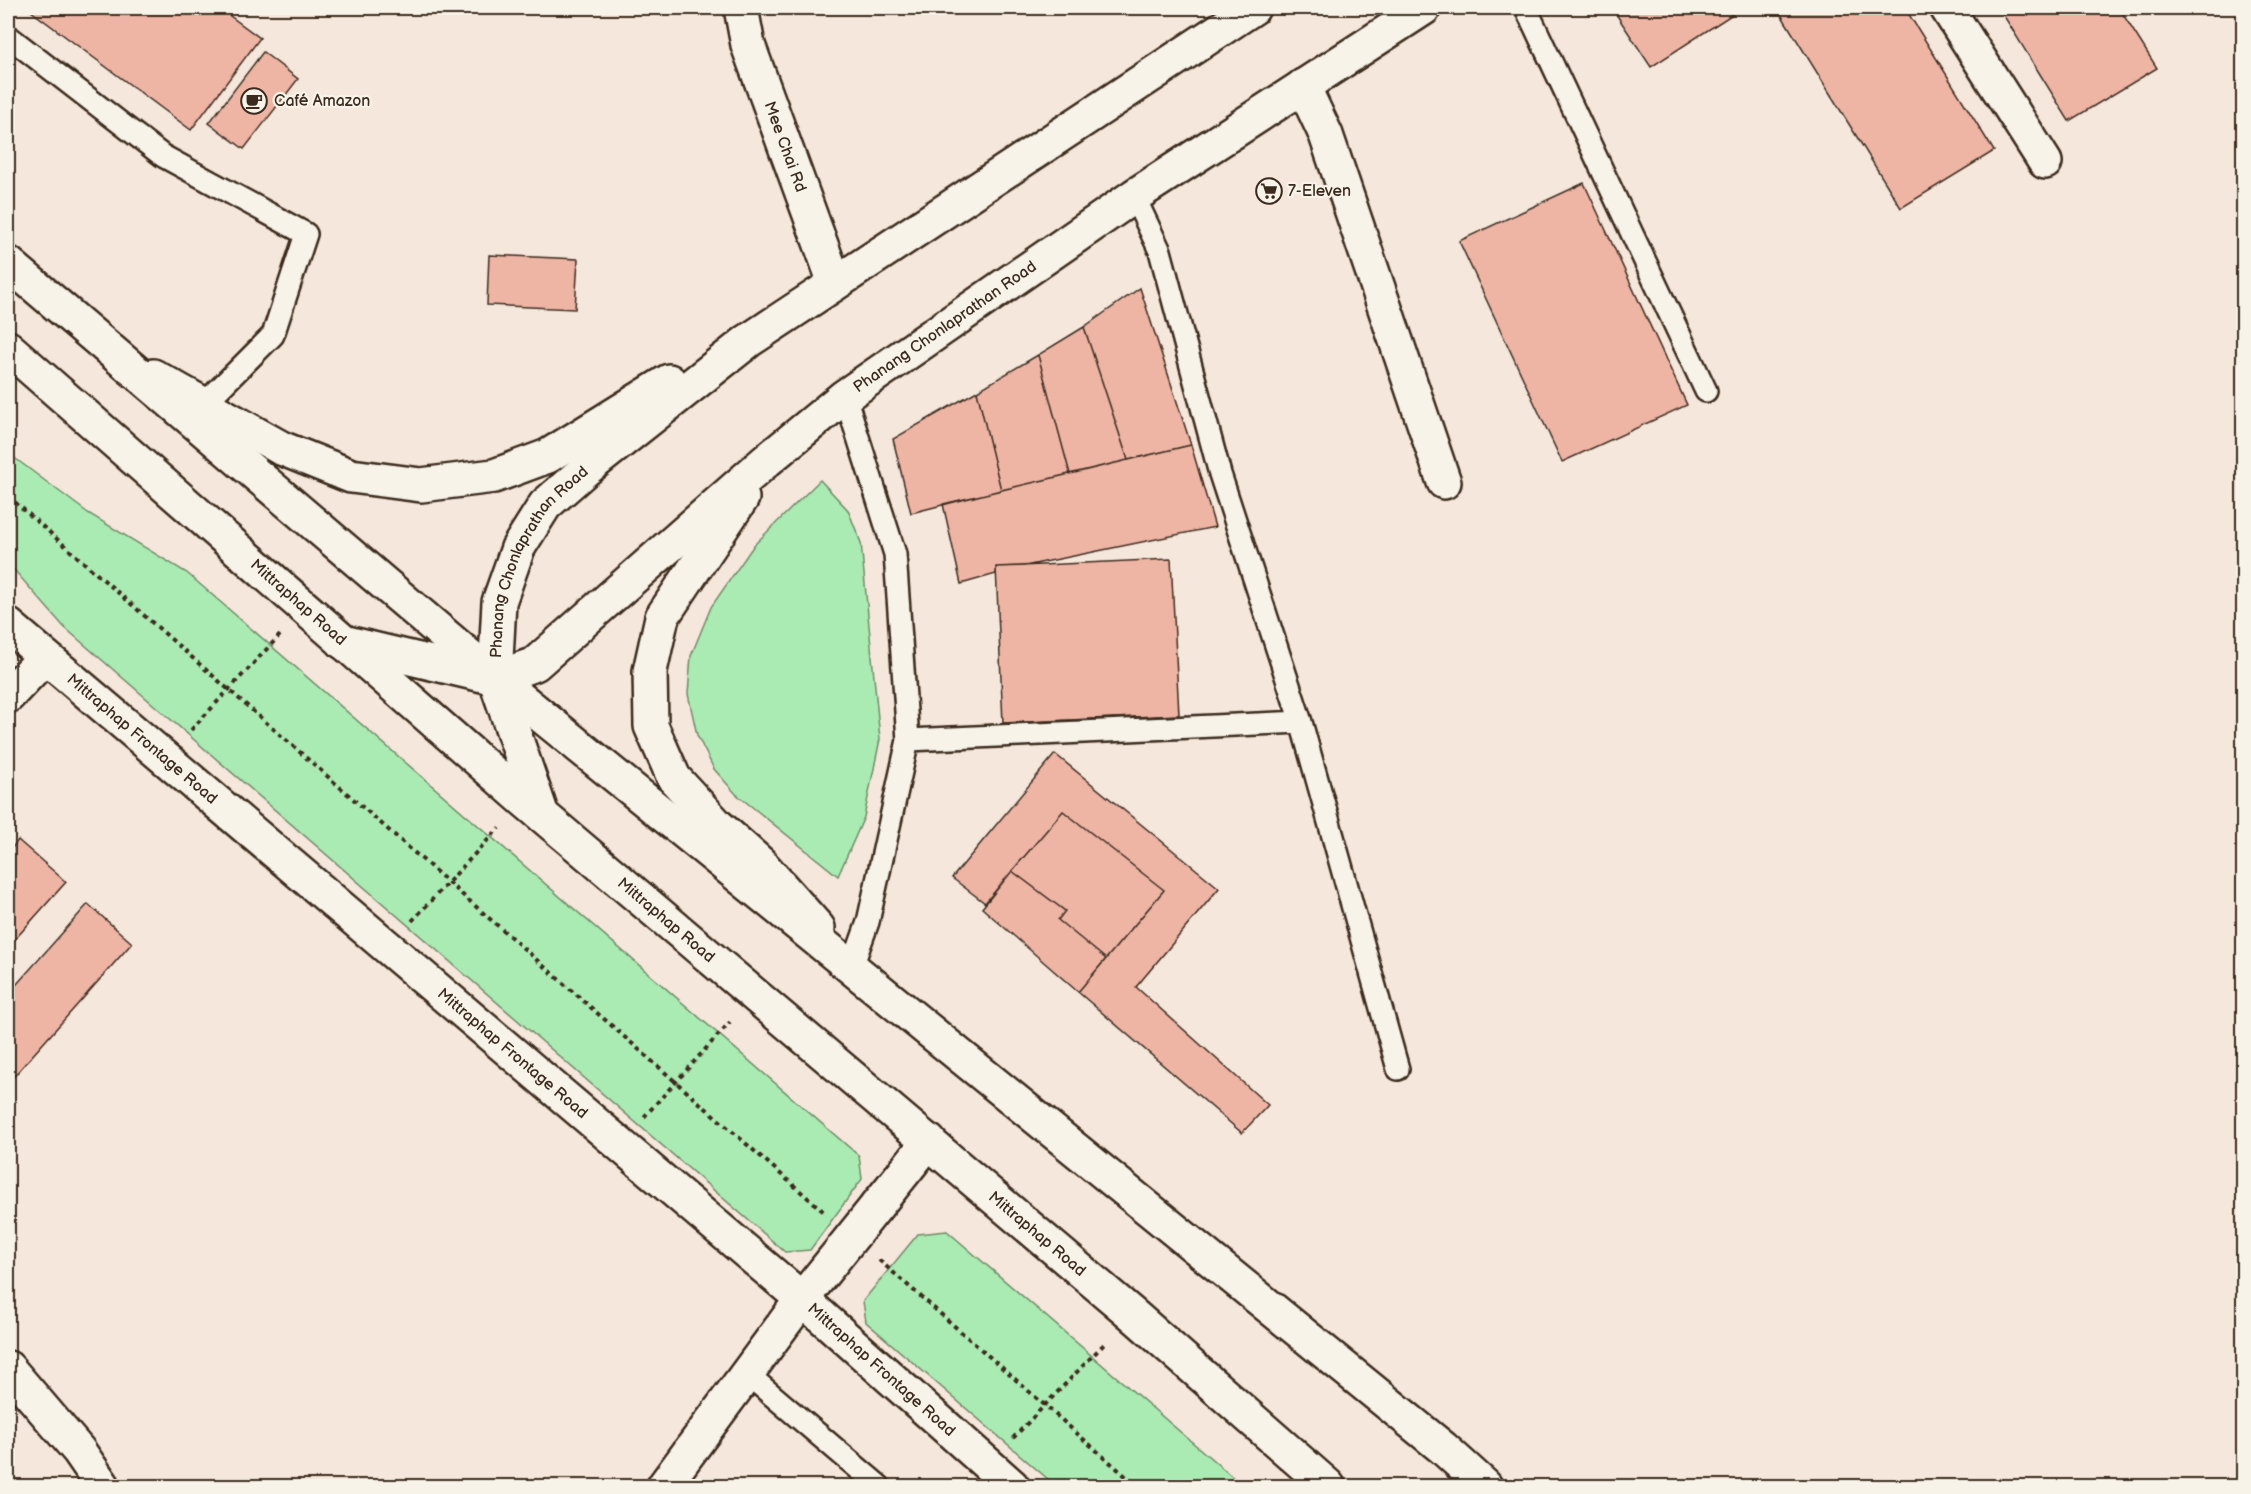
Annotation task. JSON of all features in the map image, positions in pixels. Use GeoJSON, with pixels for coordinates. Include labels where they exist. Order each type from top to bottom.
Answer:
{"type":"FeatureCollection","features":[{"type":"Feature","properties":{"kind":"main road","name":"Mee Chai Rd"},"geometry":{"type":"LineString","coordinates":[[741,8],[748,45],[835,283]]}},
{"type":"Feature","properties":{"kind":"main road","name":"Phanang Chonlaprathan Road"},"geometry":{"type":"LineString","coordinates":[[533,807],[495,678],[499,602],[518,548],[545,505],[585,470],[748,341],[1253,8]]}},
{"type":"Feature","properties":{"kind":"main road","name":"Phanang Chonlaprathan Road"},"geometry":{"type":"LineString","coordinates":[[343,642],[495,678],[535,664],[766,461],[845,396],[1134,196],[1424,8]]}},
{"type":"Feature","properties":{"kind":"main road"},"geometry":{"type":"LineString","coordinates":[[1947,8],[2045,162]]}},
{"type":"Feature","properties":{"kind":"main road"},"geometry":{"type":"LineString","coordinates":[[1303,86],[1326,135],[1444,482]]}},
{"type":"Feature","properties":{"kind":"main road"},"geometry":{"type":"LineString","coordinates":[[8,263],[495,678],[1443,1448],[1485,1486]]}},
{"type":"Feature","properties":{"kind":"main road"},"geometry":{"type":"LineString","coordinates":[[115,355],[281,448],[351,476],[421,485],[494,476],[548,456],[682,372],[748,341]]}},
{"type":"Feature","properties":{"kind":"main road","name":"Mittraphap Road"},"geometry":{"type":"LineString","coordinates":[[8,348],[533,807],[1132,1314],[1328,1486]]}},
{"type":"Feature","properties":{"kind":"main road"},"geometry":{"type":"LineString","coordinates":[[766,461],[662,617],[650,671],[651,726],[674,778],[717,825],[760,863],[852,967]]}},
{"type":"Feature","properties":{"kind":"main road","name":"Mittraphap Frontage Road"},"geometry":{"type":"LineString","coordinates":[[8,625],[164,760],[802,1299],[1012,1486]]}},
{"type":"Feature","properties":{"kind":"main road"},"geometry":{"type":"LineString","coordinates":[[8,696],[44,658]]}},
{"type":"Feature","properties":{"kind":"main road"},"geometry":{"type":"LineString","coordinates":[[664,1486],[802,1299],[929,1141]]}},
{"type":"Feature","properties":{"kind":"main road"},"geometry":{"type":"LineString","coordinates":[[8,1368],[79,1451],[103,1486]]}},
{"type":"Feature","properties":{"kind":"lane"},"geometry":{"type":"LineString","coordinates":[[1526,8],[1706,392]]}},
{"type":"Feature","properties":{"kind":"lane"},"geometry":{"type":"LineString","coordinates":[[8,36],[163,156],[306,234],[273,335],[203,405]]}},
{"type":"Feature","properties":{"kind":"lane"},"geometry":{"type":"LineString","coordinates":[[1134,196],[1160,251],[1221,474],[1301,722],[1398,1069]]}},
{"type":"Feature","properties":{"kind":"lane"},"geometry":{"type":"LineString","coordinates":[[845,396],[895,554],[908,740],[867,922],[852,967]]}},
{"type":"Feature","properties":{"kind":"lane"},"geometry":{"type":"LineString","coordinates":[[908,740],[1301,722]]}},
{"type":"Feature","properties":{"kind":"lane"},"geometry":{"type":"LineString","coordinates":[[746,1373],[879,1486]]}},
{"type":"Feature","properties":{"kind":"path"},"geometry":{"type":"LineString","coordinates":[[8,496],[1137,1486]]}},
{"type":"Feature","properties":{"kind":"path"},"geometry":{"type":"LineString","coordinates":[[164,760],[305,609]]}},
{"type":"Feature","properties":{"kind":"path"},"geometry":{"type":"LineString","coordinates":[[387,949],[448,883],[533,807]]}},
{"type":"Feature","properties":{"kind":"path"},"geometry":{"type":"LineString","coordinates":[[620,1144],[755,994]]}},
{"type":"Feature","properties":{"kind":"path"},"geometry":{"type":"LineString","coordinates":[[988,1465],[1132,1314]]}},
{"type":"Feature","properties":{"kind":"green space"},"geometry":{"type":"Polygon","coordinates":[[[8,453],[88,513],[187,573],[859,1156],[862,1179],[810,1250],[785,1252],[64,627],[8,563],[8,453]]]}},
{"type":"Feature","properties":{"kind":"green space"},"geometry":{"type":"Polygon","coordinates":[[[820,480],[848,510],[861,543],[880,739],[864,817],[838,876],[736,794],[714,769],[697,735],[688,694],[691,656],[711,607],[754,545],[820,480]]]}},
{"type":"Feature","properties":{"kind":"green space"},"geometry":{"type":"Polygon","coordinates":[[[947,1231],[1243,1486],[1056,1486],[866,1322],[863,1301],[918,1234],[947,1231]]]}},
{"type":"Feature","properties":{"kind":"building"},"geometry":{"type":"Polygon","coordinates":[[[27,8],[219,8],[260,38],[191,130],[27,8]]]}},
{"type":"Feature","properties":{"kind":"building"},"geometry":{"type":"Polygon","coordinates":[[[1612,8],[1742,8],[1651,67],[1612,8]]]}},
{"type":"Feature","properties":{"kind":"building"},"geometry":{"type":"Polygon","coordinates":[[[1789,8],[1905,8],[1994,151],[1901,208],[1780,13],[1789,8]]]}},
{"type":"Feature","properties":{"kind":"building"},"geometry":{"type":"Polygon","coordinates":[[[1999,8],[2119,8],[2157,68],[2069,121],[1999,8]]]}},
{"type":"Feature","properties":{"kind":"building","name":"Café Amazon"},"geometry":{"type":"Polygon","coordinates":[[[263,52],[298,79],[244,149],[209,123],[263,52]]]}},
{"type":"Feature","properties":{"kind":"building"},"geometry":{"type":"Polygon","coordinates":[[[1584,183],[1687,405],[1562,462],[1459,241],[1584,183]]]}},
{"type":"Feature","properties":{"kind":"building"},"geometry":{"type":"Polygon","coordinates":[[[489,255],[578,259],[575,309],[487,305],[489,255]]]}},
{"type":"Feature","properties":{"kind":"building"},"geometry":{"type":"Polygon","coordinates":[[[1140,288],[1191,445],[1128,460],[1084,327],[1140,288]]]}},
{"type":"Feature","properties":{"kind":"building"},"geometry":{"type":"Polygon","coordinates":[[[1084,327],[1128,460],[1070,474],[1038,355],[1084,327]]]}},
{"type":"Feature","properties":{"kind":"building"},"geometry":{"type":"Polygon","coordinates":[[[1038,355],[1070,474],[1001,490],[977,391],[1038,355]]]}},
{"type":"Feature","properties":{"kind":"building"},"geometry":{"type":"Polygon","coordinates":[[[977,391],[1001,490],[911,513],[893,439],[977,391]]]}},
{"type":"Feature","properties":{"kind":"building"},"geometry":{"type":"Polygon","coordinates":[[[1191,445],[1215,527],[1025,566],[996,567],[996,574],[961,584],[943,504],[1191,445]]]}},
{"type":"Feature","properties":{"kind":"building"},"geometry":{"type":"Polygon","coordinates":[[[1171,559],[1179,715],[1003,723],[996,567],[1171,559]]]}},
{"type":"Feature","properties":{"kind":"building"},"geometry":{"type":"Polygon","coordinates":[[[1055,754],[1219,888],[1136,987],[1268,1105],[1242,1133],[1078,992],[1164,890],[1063,811],[985,903],[952,878],[1055,754]]]}},
{"type":"Feature","properties":{"kind":"building"},"geometry":{"type":"Polygon","coordinates":[[[1063,811],[1164,890],[1106,959],[1058,920],[1065,911],[1012,871],[1063,811]]]}},
{"type":"Feature","properties":{"kind":"building"},"geometry":{"type":"Polygon","coordinates":[[[18,840],[66,882],[8,947],[8,853],[18,840]]]}},
{"type":"Feature","properties":{"kind":"building"},"geometry":{"type":"Polygon","coordinates":[[[1012,871],[1065,911],[1058,920],[1106,959],[1078,992],[982,908],[1012,871]]]}},
{"type":"Feature","properties":{"kind":"building"},"geometry":{"type":"Polygon","coordinates":[[[88,904],[132,943],[8,1083],[8,994],[88,904]]]}},
{"type":"Feature","properties":{"kind":"place","name":"Café Amazon"},"geometry":{"type":"Point","coordinates":[254,101]}},
{"type":"Feature","properties":{"kind":"place","name":"7-Eleven"},"geometry":{"type":"Point","coordinates":[1269,191]}}]}
